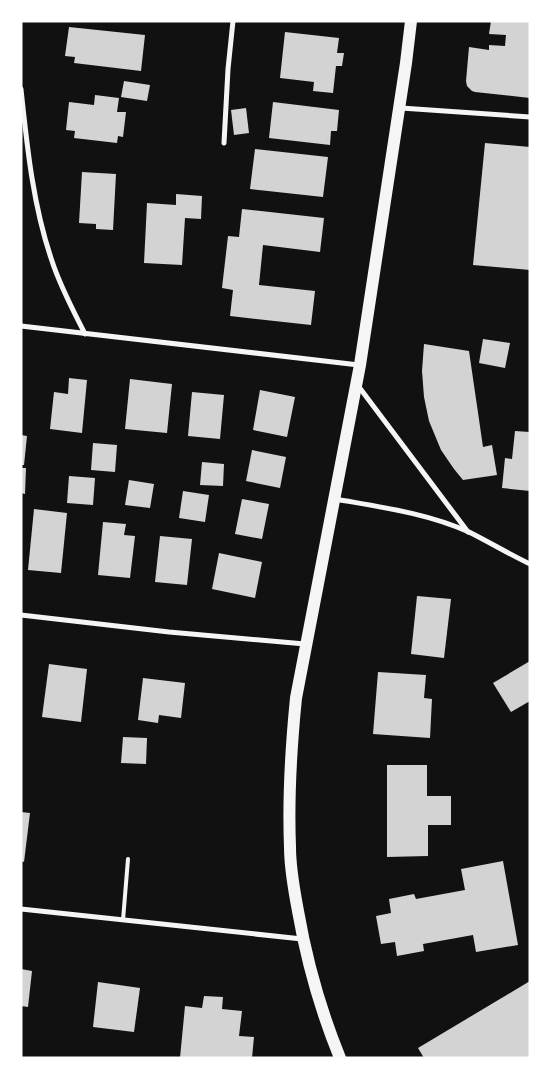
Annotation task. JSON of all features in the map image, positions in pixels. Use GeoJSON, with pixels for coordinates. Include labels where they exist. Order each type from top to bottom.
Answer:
{"type":"FeatureCollection","features":[{"type":"Feature","properties":{"kind":"main road"},"geometry":{"type":"LineString","coordinates":[[340,1058],[312,980],[295,894],[290,849],[290,750],[296,698],[360,365],[411,21]]}},
{"type":"Feature","properties":{"kind":"street"},"geometry":{"type":"LineString","coordinates":[[224,143],[233,21]]}},
{"type":"Feature","properties":{"kind":"street"},"geometry":{"type":"LineString","coordinates":[[21,89],[25,128],[40,219],[52,261],[69,303],[85,334]]}},
{"type":"Feature","properties":{"kind":"street"},"geometry":{"type":"LineString","coordinates":[[399,108],[530,117]]}},
{"type":"Feature","properties":{"kind":"street"},"geometry":{"type":"LineString","coordinates":[[21,326],[360,365]]}},
{"type":"Feature","properties":{"kind":"street"},"geometry":{"type":"LineString","coordinates":[[356,384],[468,532]]}},
{"type":"Feature","properties":{"kind":"street"},"geometry":{"type":"LineString","coordinates":[[335,499],[399,510],[432,519],[468,532],[530,564]]}},
{"type":"Feature","properties":{"kind":"street"},"geometry":{"type":"LineString","coordinates":[[21,615],[169,632],[306,644]]}},
{"type":"Feature","properties":{"kind":"street"},"geometry":{"type":"LineString","coordinates":[[21,909],[303,939]]}},
{"type":"Feature","properties":{"kind":"lane"},"geometry":{"type":"LineString","coordinates":[[123,920],[128,859]]}},
{"type":"Feature","properties":{"kind":"building"},"geometry":{"type":"Polygon","coordinates":[[[491,21],[530,21],[530,98],[475,92],[467,86],[469,47],[489,50],[489,45],[505,46],[506,35],[489,34],[491,21]]]}},
{"type":"Feature","properties":{"kind":"building"},"geometry":{"type":"Polygon","coordinates":[[[69,27],[145,35],[141,71],[74,63],[75,57],[65,56],[69,27]]]}},
{"type":"Feature","properties":{"kind":"building"},"geometry":{"type":"Polygon","coordinates":[[[285,32],[339,38],[337,53],[344,53],[342,66],[336,66],[333,93],[313,91],[314,82],[280,78],[285,32]]]}},
{"type":"Feature","properties":{"kind":"building"},"geometry":{"type":"Polygon","coordinates":[[[124,81],[150,85],[147,101],[121,97],[124,81]]]}},
{"type":"Feature","properties":{"kind":"building"},"geometry":{"type":"Polygon","coordinates":[[[95,95],[119,98],[117,112],[126,112],[123,137],[118,136],[117,143],[74,138],[75,131],[66,130],[69,102],[94,105],[95,95]]]}},
{"type":"Feature","properties":{"kind":"building"},"geometry":{"type":"Polygon","coordinates":[[[273,102],[339,110],[337,131],[331,131],[330,145],[269,138],[273,102]]]}},
{"type":"Feature","properties":{"kind":"building"},"geometry":{"type":"Polygon","coordinates":[[[246,108],[249,133],[234,135],[231,110],[246,108]]]}},
{"type":"Feature","properties":{"kind":"building"},"geometry":{"type":"Polygon","coordinates":[[[485,143],[530,147],[530,270],[473,265],[485,143]]]}},
{"type":"Feature","properties":{"kind":"building"},"geometry":{"type":"Polygon","coordinates":[[[255,149],[328,157],[323,197],[250,189],[255,149]]]}},
{"type":"Feature","properties":{"kind":"building"},"geometry":{"type":"Polygon","coordinates":[[[82,172],[116,174],[113,230],[96,229],[96,224],[79,223],[82,172]]]}},
{"type":"Feature","properties":{"kind":"building"},"geometry":{"type":"Polygon","coordinates":[[[176,194],[202,196],[201,219],[185,218],[182,265],[144,263],[147,203],[176,205],[176,194]]]}},
{"type":"Feature","properties":{"kind":"building"},"geometry":{"type":"Polygon","coordinates":[[[242,209],[324,218],[320,252],[263,245],[259,285],[315,291],[311,325],[230,316],[233,290],[222,288],[228,236],[239,237],[242,209]]]}},
{"type":"Feature","properties":{"kind":"building"},"geometry":{"type":"Polygon","coordinates":[[[483,339],[510,343],[505,368],[479,363],[483,339]]]}},
{"type":"Feature","properties":{"kind":"building"},"geometry":{"type":"Polygon","coordinates":[[[424,344],[469,351],[483,447],[492,445],[497,475],[463,480],[441,450],[429,421],[424,397],[422,371],[424,344]]]}},
{"type":"Feature","properties":{"kind":"building"},"geometry":{"type":"Polygon","coordinates":[[[69,378],[87,380],[82,433],[50,429],[54,392],[68,394],[69,378]]]}},
{"type":"Feature","properties":{"kind":"building"},"geometry":{"type":"Polygon","coordinates":[[[130,379],[172,384],[167,433],[125,429],[130,379]]]}},
{"type":"Feature","properties":{"kind":"building"},"geometry":{"type":"Polygon","coordinates":[[[260,390],[295,397],[287,437],[253,430],[260,390]]]}},
{"type":"Feature","properties":{"kind":"building"},"geometry":{"type":"Polygon","coordinates":[[[192,392],[224,395],[220,439],[188,436],[192,392]]]}},
{"type":"Feature","properties":{"kind":"building"},"geometry":{"type":"Polygon","coordinates":[[[515,431],[530,432],[530,491],[502,488],[505,458],[512,459],[515,431]]]}},
{"type":"Feature","properties":{"kind":"building"},"geometry":{"type":"Polygon","coordinates":[[[21,435],[27,436],[24,465],[21,465],[21,435]]]}},
{"type":"Feature","properties":{"kind":"building"},"geometry":{"type":"Polygon","coordinates":[[[93,443],[117,445],[115,472],[91,470],[93,443]]]}},
{"type":"Feature","properties":{"kind":"building"},"geometry":{"type":"Polygon","coordinates":[[[252,450],[286,457],[280,488],[246,481],[252,450]]]}},
{"type":"Feature","properties":{"kind":"building"},"geometry":{"type":"Polygon","coordinates":[[[202,462],[224,464],[223,486],[200,485],[202,462]]]}},
{"type":"Feature","properties":{"kind":"building"},"geometry":{"type":"Polygon","coordinates":[[[21,468],[26,468],[25,494],[21,493],[21,468]]]}},
{"type":"Feature","properties":{"kind":"building"},"geometry":{"type":"Polygon","coordinates":[[[69,476],[95,478],[93,505],[67,503],[69,476]]]}},
{"type":"Feature","properties":{"kind":"building"},"geometry":{"type":"Polygon","coordinates":[[[129,480],[154,484],[150,508],[125,505],[129,480]]]}},
{"type":"Feature","properties":{"kind":"building"},"geometry":{"type":"Polygon","coordinates":[[[183,491],[209,495],[205,522],[179,518],[183,491]]]}},
{"type":"Feature","properties":{"kind":"building"},"geometry":{"type":"Polygon","coordinates":[[[242,499],[269,504],[262,539],[235,534],[242,499]]]}},
{"type":"Feature","properties":{"kind":"building"},"geometry":{"type":"Polygon","coordinates":[[[34,509],[67,513],[61,573],[28,570],[34,509]]]}},
{"type":"Feature","properties":{"kind":"building"},"geometry":{"type":"Polygon","coordinates":[[[103,522],[126,524],[124,535],[135,536],[130,578],[98,575],[103,522]]]}},
{"type":"Feature","properties":{"kind":"building"},"geometry":{"type":"Polygon","coordinates":[[[160,536],[192,539],[187,585],[155,582],[160,536]]]}},
{"type":"Feature","properties":{"kind":"building"},"geometry":{"type":"Polygon","coordinates":[[[219,553],[262,562],[255,598],[212,589],[219,553]]]}},
{"type":"Feature","properties":{"kind":"building"},"geometry":{"type":"Polygon","coordinates":[[[417,596],[451,599],[444,658],[411,654],[417,596]]]}},
{"type":"Feature","properties":{"kind":"building"},"geometry":{"type":"Polygon","coordinates":[[[530,661],[530,701],[511,712],[493,683],[530,661]]]}},
{"type":"Feature","properties":{"kind":"building"},"geometry":{"type":"Polygon","coordinates":[[[49,664],[87,669],[81,722],[42,717],[49,664]]]}},
{"type":"Feature","properties":{"kind":"building"},"geometry":{"type":"Polygon","coordinates":[[[378,672],[426,675],[424,698],[432,699],[430,738],[373,734],[378,672]]]}},
{"type":"Feature","properties":{"kind":"building"},"geometry":{"type":"Polygon","coordinates":[[[143,678],[185,683],[181,718],[159,715],[158,723],[138,720],[143,678]]]}},
{"type":"Feature","properties":{"kind":"building"},"geometry":{"type":"Polygon","coordinates":[[[123,737],[147,738],[146,764],[121,763],[123,737]]]}},
{"type":"Feature","properties":{"kind":"building"},"geometry":{"type":"Polygon","coordinates":[[[387,765],[427,765],[427,796],[451,796],[451,825],[428,825],[428,856],[387,857],[387,765]]]}},
{"type":"Feature","properties":{"kind":"building"},"geometry":{"type":"Polygon","coordinates":[[[21,812],[30,813],[24,862],[21,861],[21,812]]]}},
{"type":"Feature","properties":{"kind":"building"},"geometry":{"type":"Polygon","coordinates":[[[503,861],[518,945],[476,952],[473,935],[423,944],[424,951],[397,956],[395,942],[381,944],[376,916],[391,913],[389,899],[414,894],[416,899],[465,890],[461,869],[503,861]]]}},
{"type":"Feature","properties":{"kind":"building"},"geometry":{"type":"Polygon","coordinates":[[[21,969],[32,971],[28,1007],[21,1006],[21,969]]]}},
{"type":"Feature","properties":{"kind":"building"},"geometry":{"type":"Polygon","coordinates":[[[530,981],[530,1058],[424,1058],[418,1048],[530,981]]]}},
{"type":"Feature","properties":{"kind":"building"},"geometry":{"type":"Polygon","coordinates":[[[98,982],[140,988],[134,1032],[93,1027],[98,982]]]}},
{"type":"Feature","properties":{"kind":"building"},"geometry":{"type":"Polygon","coordinates":[[[204,996],[223,997],[222,1009],[242,1011],[239,1036],[254,1037],[252,1058],[180,1058],[185,1006],[202,1008],[204,996]]]}}]}
